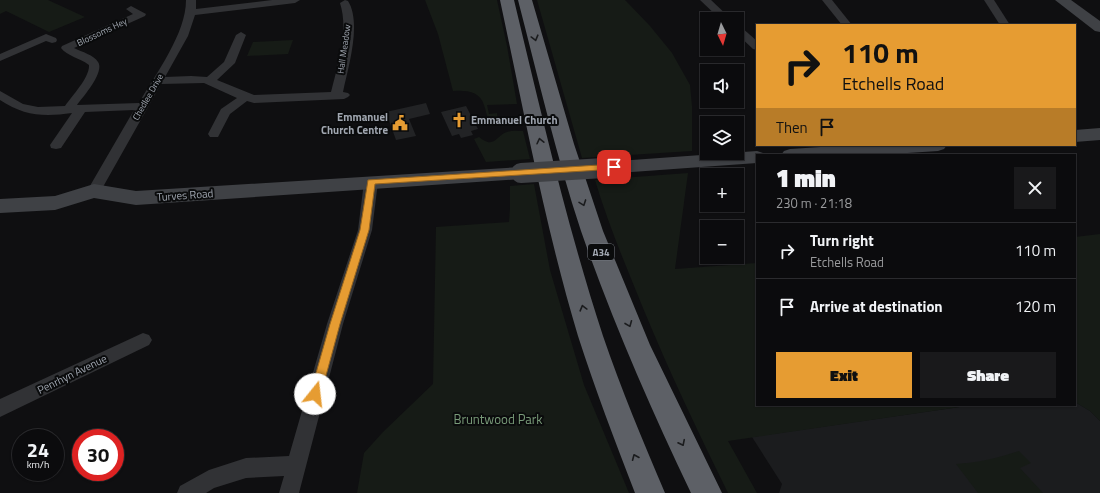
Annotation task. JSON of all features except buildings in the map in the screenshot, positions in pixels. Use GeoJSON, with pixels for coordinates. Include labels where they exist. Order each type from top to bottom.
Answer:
{"type":"FeatureCollection","features":[{"type":"Feature","properties":{"kind":"highway"},"geometry":{"type":"LineString","coordinates":[[507,0],[542,150],[584,314],[621,422],[650,493]]}},
{"type":"Feature","properties":{"kind":"highway","name":"A34"},"geometry":{"type":"LineString","coordinates":[[525,0],[568,156],[598,244],[643,358],[707,493]]}},
{"type":"Feature","properties":{"kind":"street","name":"Chedlee Drive"},"geometry":{"type":"LineString","coordinates":[[94,191],[186,29],[191,13],[191,0]]}},
{"type":"Feature","properties":{"kind":"street"},"geometry":{"type":"LineString","coordinates":[[191,13],[295,0]]}},
{"type":"Feature","properties":{"kind":"street"},"geometry":{"type":"LineString","coordinates":[[705,0],[718,12]]}},
{"type":"Feature","properties":{"kind":"street"},"geometry":{"type":"LineString","coordinates":[[827,0],[846,24]]}},
{"type":"Feature","properties":{"kind":"street"},"geometry":{"type":"LineString","coordinates":[[989,0],[1004,24]]}},
{"type":"Feature","properties":{"kind":"street"},"geometry":{"type":"LineString","coordinates":[[1062,0],[1100,28]]}},
{"type":"Feature","properties":{"kind":"street","name":"Hall Meadow"},"geometry":{"type":"LineString","coordinates":[[157,82],[191,80],[209,81],[220,85],[244,98],[264,99],[340,95],[347,38],[348,12],[345,3]]}},
{"type":"Feature","properties":{"kind":"street","name":"Blossoms Hey"},"geometry":{"type":"LineString","coordinates":[[68,110],[91,77],[95,68],[94,64],[90,61],[66,48],[141,14],[131,9]]}},
{"type":"Feature","properties":{"kind":"street"},"geometry":{"type":"LineString","coordinates":[[209,81],[229,63],[241,35]]}},
{"type":"Feature","properties":{"kind":"street"},"geometry":{"type":"LineString","coordinates":[[744,35],[756,46]]}},
{"type":"Feature","properties":{"kind":"street"},"geometry":{"type":"LineString","coordinates":[[0,58],[50,37]]}},
{"type":"Feature","properties":{"kind":"street"},"geometry":{"type":"LineString","coordinates":[[0,95],[29,110],[68,110],[143,106]]}},
{"type":"Feature","properties":{"kind":"street"},"geometry":{"type":"LineString","coordinates":[[214,134],[225,112],[244,98]]}},
{"type":"Feature","properties":{"kind":"street"},"geometry":{"type":"LineString","coordinates":[[56,145],[81,109]]}},
{"type":"Feature","properties":{"kind":"street"},"geometry":{"type":"LineString","coordinates":[[1076,136],[1100,134]]}},
{"type":"Feature","properties":{"kind":"street"},"geometry":{"type":"LineString","coordinates":[[805,154],[923,146]]}},
{"type":"Feature","properties":{"kind":"street","name":"Turves Road"},"geometry":{"type":"LineString","coordinates":[[0,206],[54,203],[94,191],[136,198],[756,157]]}},
{"type":"Feature","properties":{"kind":"street"},"geometry":{"type":"LineString","coordinates":[[289,493],[335,324],[365,230],[371,182]]}},
{"type":"Feature","properties":{"kind":"street","name":"Penrhyn Avenue"},"geometry":{"type":"LineString","coordinates":[[0,408],[143,340]]}},
{"type":"Feature","properties":{"kind":"street"},"geometry":{"type":"LineString","coordinates":[[187,493],[209,480],[246,468],[296,465]]}},
{"type":"Feature","properties":{"kind":"shaded area"},"geometry":{"type":"Polygon","coordinates":[[[1076,403],[1090,411],[1100,421],[1100,493],[779,493],[782,484],[752,437],[966,406],[1076,406],[1076,403]]]}},
{"type":"Feature","properties":{"kind":"green space"},"geometry":{"type":"Polygon","coordinates":[[[0,0],[48,0],[85,17],[49,32],[6,11],[0,14],[0,0]]]}},
{"type":"Feature","properties":{"kind":"green space"},"geometry":{"type":"Polygon","coordinates":[[[425,0],[497,0],[517,104],[487,105],[489,114],[497,113],[498,122],[489,120],[482,100],[476,94],[467,91],[453,91],[438,34],[425,0]]]}},
{"type":"Feature","properties":{"kind":"green space"},"geometry":{"type":"Polygon","coordinates":[[[537,0],[625,0],[650,26],[672,53],[690,85],[692,106],[692,151],[582,158],[537,0]]]}},
{"type":"Feature","properties":{"kind":"green space"},"geometry":{"type":"Polygon","coordinates":[[[293,40],[288,54],[247,56],[253,42],[293,40]]]}},
{"type":"Feature","properties":{"kind":"green space"},"geometry":{"type":"Polygon","coordinates":[[[523,131],[530,159],[486,162],[474,139],[479,137],[484,141],[492,142],[507,132],[523,131]]]}},
{"type":"Feature","properties":{"kind":"green space"},"geometry":{"type":"Polygon","coordinates":[[[688,173],[675,269],[756,263],[756,406],[966,406],[728,441],[757,493],[728,493],[653,332],[606,213],[595,180],[688,173]]]}},
{"type":"Feature","properties":{"kind":"green space","name":"Bruntwood Park"},"geometry":{"type":"Polygon","coordinates":[[[534,184],[550,270],[584,385],[629,493],[357,493],[364,453],[383,432],[433,384],[436,227],[509,222],[510,186],[534,184]]]}},
{"type":"Feature","properties":{"kind":"green space"},"geometry":{"type":"Polygon","coordinates":[[[1100,234],[1100,421],[1090,411],[1076,403],[1076,237],[1100,234]]]}},
{"type":"Feature","properties":{"kind":"green space"},"geometry":{"type":"Polygon","coordinates":[[[1019,451],[1031,463],[1020,468],[1043,493],[978,493],[956,464],[988,460],[1019,451]]]}},
{"type":"Feature","properties":{"kind":"place","name":"Emmanuel Church"},"geometry":{"type":"Point","coordinates":[459,120]}},
{"type":"Feature","properties":{"kind":"place","name":"Emmanuel Church Centre"},"geometry":{"type":"Point","coordinates":[400,123]}},
{"type":"Feature","properties":{"kind":"route"},"geometry":{"type":"LineString","coordinates":[[315,394],[335,324],[365,230],[371,182],[614,167]]}}]}
